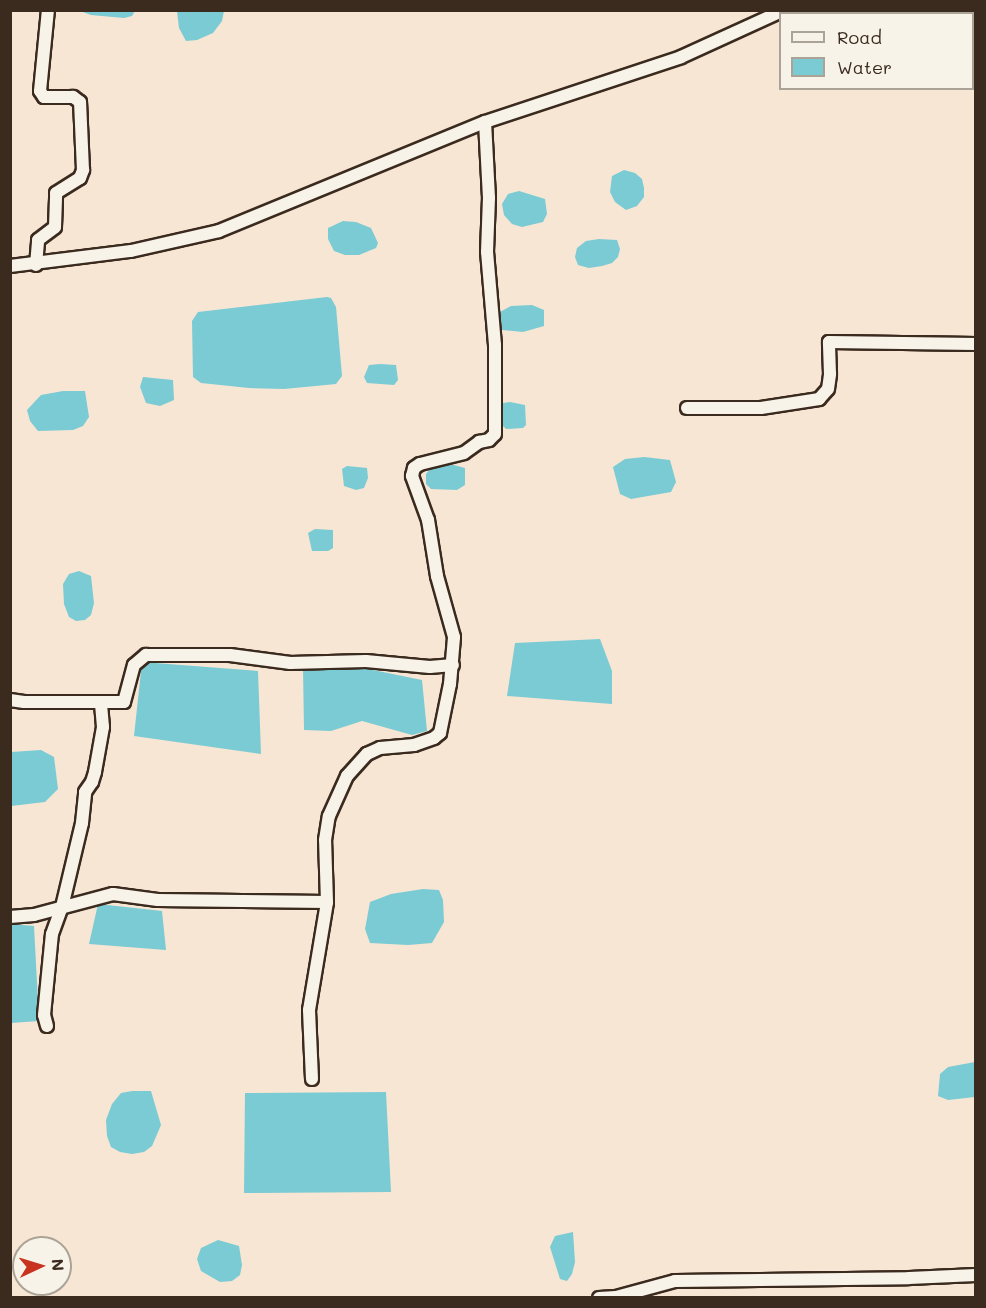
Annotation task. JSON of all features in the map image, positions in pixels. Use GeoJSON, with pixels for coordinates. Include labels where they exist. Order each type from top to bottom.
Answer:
{"type":"FeatureCollection","features":[{"type":"Feature","properties":{"kind":"street"},"geometry":{"type":"LineString","coordinates":[[36,265],[38,240],[55,227],[56,194],[80,178],[83,170],[80,102],[74,98],[44,97],[40,91],[48,10]]}},
{"type":"Feature","properties":{"kind":"street"},"geometry":{"type":"LineString","coordinates":[[10,266],[36,265],[132,251],[219,231],[485,122],[681,57],[779,12]]}},
{"type":"Feature","properties":{"kind":"street"},"geometry":{"type":"LineString","coordinates":[[312,1079],[309,1010],[327,902],[325,840],[328,816],[347,776],[367,754],[380,748],[414,745],[434,738],[440,733],[453,665],[454,636],[437,576],[428,520],[412,476],[414,468],[420,464],[432,464],[464,453],[479,442],[489,440],[495,434],[495,345],[487,252],[489,198],[485,122]]}},
{"type":"Feature","properties":{"kind":"street"},"geometry":{"type":"LineString","coordinates":[[687,408],[761,408],[819,399],[828,388],[829,342],[975,344]]}},
{"type":"Feature","properties":{"kind":"street"},"geometry":{"type":"LineString","coordinates":[[10,700],[124,702],[134,665],[146,655],[230,655],[290,663],[366,661],[430,667],[453,665]]}},
{"type":"Feature","properties":{"kind":"street"},"geometry":{"type":"LineString","coordinates":[[47,1026],[44,1015],[48,957],[82,823],[85,792],[95,772],[103,726],[101,702]]}},
{"type":"Feature","properties":{"kind":"street"},"geometry":{"type":"LineString","coordinates":[[10,916],[34,915],[112,894],[158,900],[327,902]]}},
{"type":"Feature","properties":{"kind":"street"},"geometry":{"type":"LineString","coordinates":[[599,1298],[616,1297],[675,1281],[975,1275]]}},
{"type":"Feature","properties":{"kind":"water"},"geometry":{"type":"Polygon","coordinates":[[[135,10],[132,16],[124,18],[91,15],[80,11],[135,10]]]}},
{"type":"Feature","properties":{"kind":"water"},"geometry":{"type":"Polygon","coordinates":[[[177,10],[224,11],[222,21],[213,33],[197,40],[186,41],[179,28],[177,10]]]}},
{"type":"Feature","properties":{"kind":"water"},"geometry":{"type":"Polygon","coordinates":[[[624,170],[635,173],[642,179],[644,188],[644,197],[637,206],[626,210],[615,202],[610,192],[612,176],[624,170]]]}},
{"type":"Feature","properties":{"kind":"water"},"geometry":{"type":"Polygon","coordinates":[[[519,191],[545,199],[547,214],[543,222],[522,227],[512,224],[504,215],[502,204],[508,194],[519,191]]]}},
{"type":"Feature","properties":{"kind":"water"},"geometry":{"type":"Polygon","coordinates":[[[343,221],[356,222],[371,228],[378,243],[376,248],[359,255],[345,255],[334,251],[328,239],[328,228],[343,221]]]}},
{"type":"Feature","properties":{"kind":"water"},"geometry":{"type":"Polygon","coordinates":[[[617,240],[620,249],[618,257],[612,263],[602,266],[589,268],[578,265],[575,257],[577,248],[586,241],[617,240]]]}},
{"type":"Feature","properties":{"kind":"water"},"geometry":{"type":"Polygon","coordinates":[[[331,298],[336,307],[342,376],[336,384],[284,389],[249,388],[201,383],[193,377],[192,321],[198,312],[331,298]]]}},
{"type":"Feature","properties":{"kind":"water"},"geometry":{"type":"Polygon","coordinates":[[[532,305],[544,310],[544,326],[523,332],[502,330],[500,312],[511,306],[532,305]]]}},
{"type":"Feature","properties":{"kind":"water"},"geometry":{"type":"Polygon","coordinates":[[[369,365],[396,365],[398,380],[394,385],[367,383],[364,377],[369,365]]]}},
{"type":"Feature","properties":{"kind":"water"},"geometry":{"type":"Polygon","coordinates":[[[143,377],[173,380],[174,400],[160,406],[146,403],[140,387],[143,377]]]}},
{"type":"Feature","properties":{"kind":"water"},"geometry":{"type":"Polygon","coordinates":[[[63,391],[85,391],[89,417],[83,426],[73,430],[38,431],[30,421],[27,410],[41,395],[63,391]]]}},
{"type":"Feature","properties":{"kind":"water"},"geometry":{"type":"Polygon","coordinates":[[[503,403],[525,405],[526,425],[523,428],[506,429],[503,426],[501,410],[503,403]]]}},
{"type":"Feature","properties":{"kind":"water"},"geometry":{"type":"Polygon","coordinates":[[[644,457],[670,460],[676,482],[671,492],[631,499],[620,494],[613,467],[625,459],[644,457]]]}},
{"type":"Feature","properties":{"kind":"water"},"geometry":{"type":"Polygon","coordinates":[[[450,464],[465,468],[465,485],[457,490],[431,489],[426,484],[426,474],[431,468],[450,464]]]}},
{"type":"Feature","properties":{"kind":"water"},"geometry":{"type":"Polygon","coordinates":[[[347,466],[367,468],[368,478],[364,488],[356,490],[344,486],[342,469],[347,466]]]}},
{"type":"Feature","properties":{"kind":"water"},"geometry":{"type":"Polygon","coordinates":[[[315,529],[333,530],[333,548],[328,551],[312,551],[308,533],[315,529]]]}},
{"type":"Feature","properties":{"kind":"water"},"geometry":{"type":"Polygon","coordinates":[[[79,571],[91,576],[94,603],[91,615],[85,620],[76,621],[69,617],[64,604],[63,584],[69,574],[79,571]]]}},
{"type":"Feature","properties":{"kind":"water"},"geometry":{"type":"Polygon","coordinates":[[[600,639],[612,671],[612,704],[507,696],[515,643],[600,639]]]}},
{"type":"Feature","properties":{"kind":"water"},"geometry":{"type":"Polygon","coordinates":[[[142,662],[258,671],[261,754],[134,736],[142,662]]]}},
{"type":"Feature","properties":{"kind":"water"},"geometry":{"type":"Polygon","coordinates":[[[303,668],[368,669],[422,680],[427,731],[412,735],[362,721],[331,731],[304,730],[303,668]]]}},
{"type":"Feature","properties":{"kind":"water"},"geometry":{"type":"Polygon","coordinates":[[[41,750],[54,757],[58,789],[45,802],[11,806],[11,752],[41,750]]]}},
{"type":"Feature","properties":{"kind":"water"},"geometry":{"type":"Polygon","coordinates":[[[423,889],[439,890],[443,900],[444,922],[432,943],[408,945],[370,943],[365,929],[370,902],[391,894],[423,889]]]}},
{"type":"Feature","properties":{"kind":"water"},"geometry":{"type":"Polygon","coordinates":[[[98,904],[162,911],[166,950],[89,944],[98,904]]]}},
{"type":"Feature","properties":{"kind":"water"},"geometry":{"type":"Polygon","coordinates":[[[11,924],[34,926],[39,1021],[11,1023],[11,924]]]}},
{"type":"Feature","properties":{"kind":"water"},"geometry":{"type":"Polygon","coordinates":[[[975,1062],[975,1097],[948,1100],[938,1096],[940,1074],[948,1067],[975,1062]]]}},
{"type":"Feature","properties":{"kind":"water"},"geometry":{"type":"Polygon","coordinates":[[[151,1091],[161,1125],[152,1146],[144,1152],[132,1154],[120,1152],[111,1147],[107,1136],[106,1120],[112,1104],[121,1093],[151,1091]]]}},
{"type":"Feature","properties":{"kind":"water"},"geometry":{"type":"Polygon","coordinates":[[[386,1092],[391,1192],[244,1193],[245,1093],[386,1092]]]}},
{"type":"Feature","properties":{"kind":"water"},"geometry":{"type":"Polygon","coordinates":[[[573,1232],[575,1262],[572,1274],[567,1281],[560,1279],[550,1247],[555,1236],[573,1232]]]}},
{"type":"Feature","properties":{"kind":"water"},"geometry":{"type":"Polygon","coordinates":[[[218,1240],[239,1246],[242,1265],[240,1275],[232,1281],[220,1282],[201,1271],[197,1259],[201,1248],[218,1240]]]}}]}
